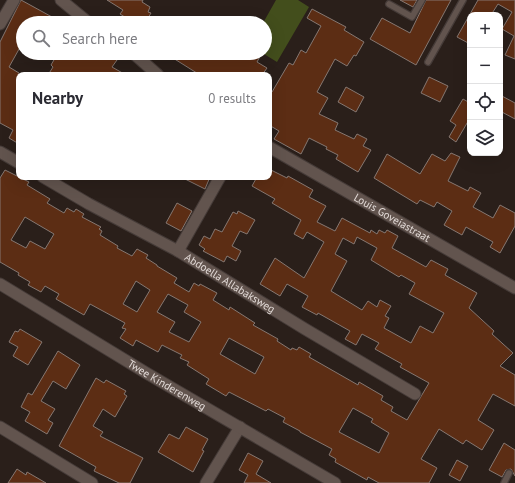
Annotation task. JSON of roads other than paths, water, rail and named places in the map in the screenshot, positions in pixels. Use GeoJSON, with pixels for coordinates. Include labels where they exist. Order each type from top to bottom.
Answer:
{"type":"FeatureCollection","features":[{"type":"Feature","properties":{"kind":"street"},"geometry":{"type":"LineString","coordinates":[[0,24],[14,0]]}},
{"type":"Feature","properties":{"kind":"street"},"geometry":{"type":"LineString","coordinates":[[61,0],[80,16]]}},
{"type":"Feature","properties":{"kind":"street"},"geometry":{"type":"LineString","coordinates":[[141,60],[155,72]]}},
{"type":"Feature","properties":{"kind":"street","name":"Louis Goveiastraat"},"geometry":{"type":"LineString","coordinates":[[272,149],[515,288]]}},
{"type":"Feature","properties":{"kind":"street"},"geometry":{"type":"LineString","coordinates":[[0,152],[16,161]]}},
{"type":"Feature","properties":{"kind":"street","name":"Abdoella Allabaksweg"},"geometry":{"type":"LineString","coordinates":[[47,180],[178,251],[305,330],[416,394]]}},
{"type":"Feature","properties":{"kind":"street"},"geometry":{"type":"LineString","coordinates":[[178,251],[218,180]]}},
{"type":"Feature","properties":{"kind":"street","name":"Twee Kinderenweg"},"geometry":{"type":"LineString","coordinates":[[0,284],[148,374],[335,483]]}},
{"type":"Feature","properties":{"kind":"street"},"geometry":{"type":"LineString","coordinates":[[0,427],[92,483]]}},
{"type":"Feature","properties":{"kind":"street"},"geometry":{"type":"LineString","coordinates":[[206,483],[240,427]]}},
{"type":"Feature","properties":{"kind":"lane"},"geometry":{"type":"LineString","coordinates":[[389,4],[412,17],[422,0]]}},
{"type":"Feature","properties":{"kind":"lane"},"geometry":{"type":"LineString","coordinates":[[428,62],[463,0]]}},
{"type":"Feature","properties":{"kind":"lane"},"geometry":{"type":"LineString","coordinates":[[504,483],[509,473]]}}]}
